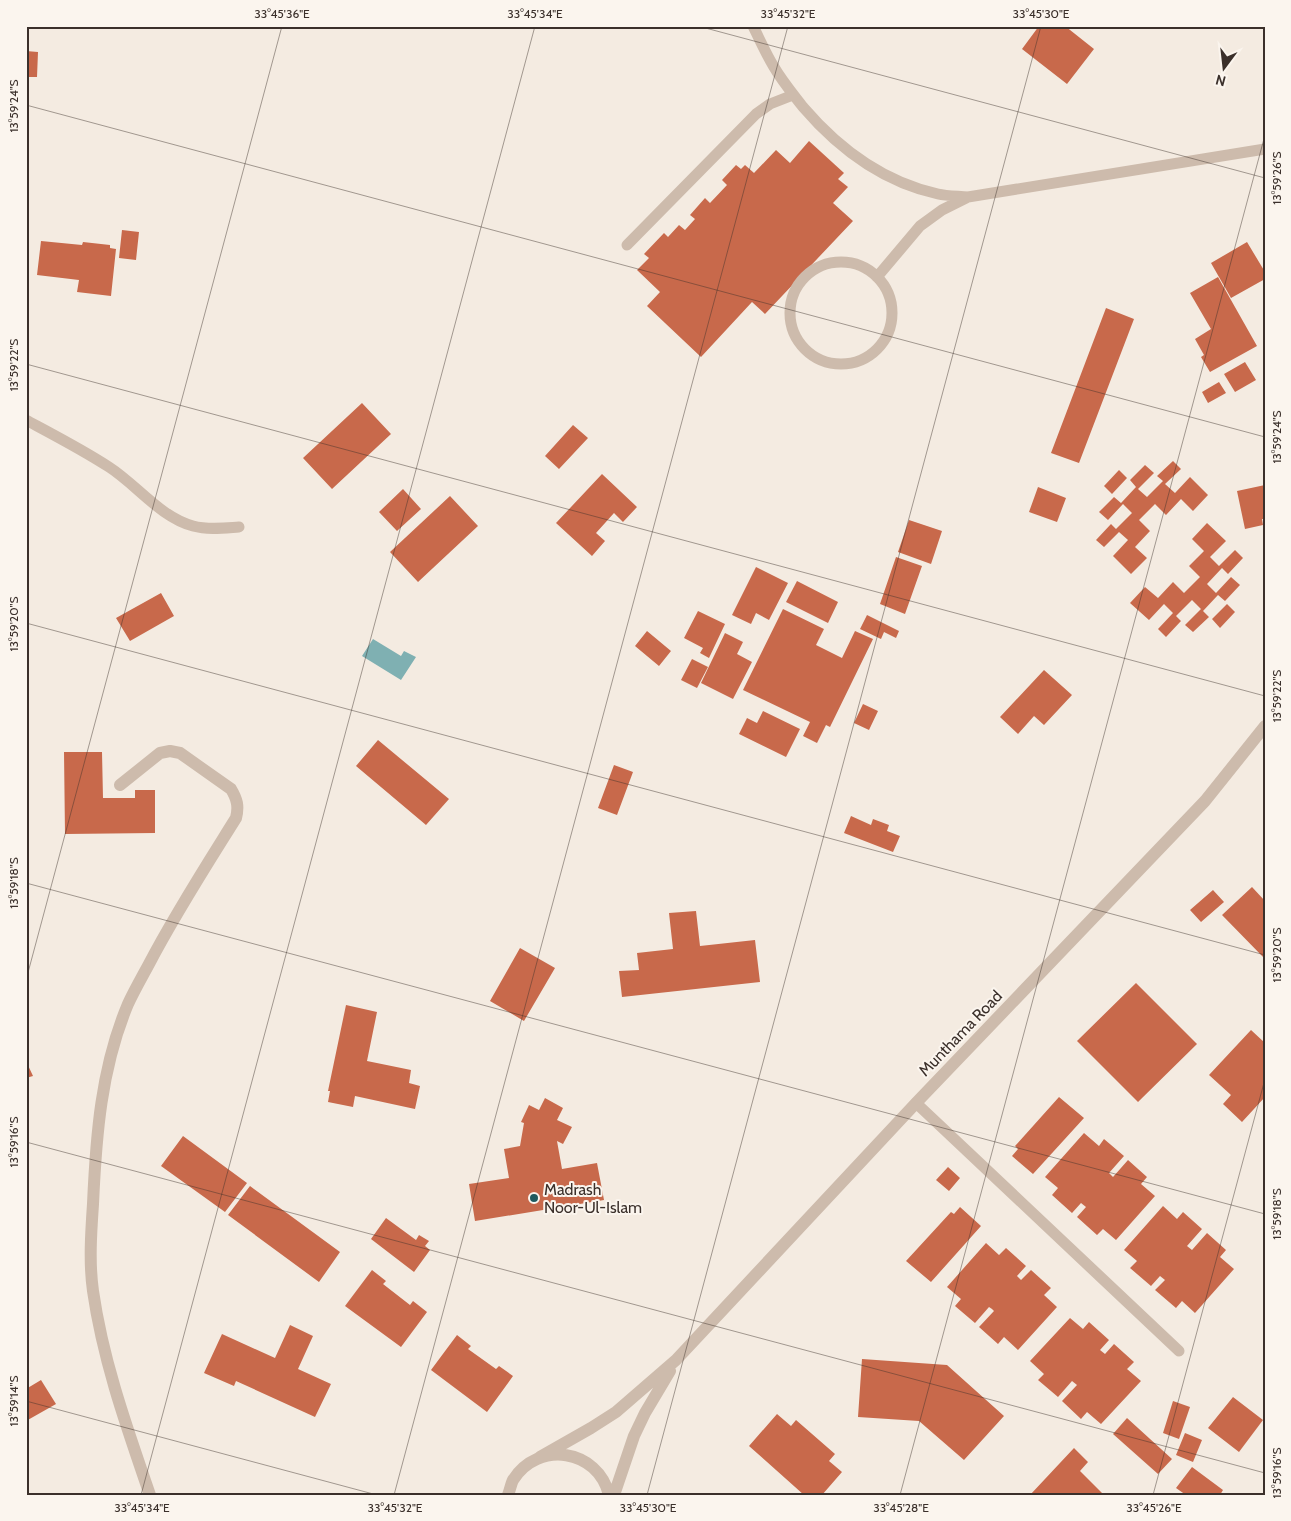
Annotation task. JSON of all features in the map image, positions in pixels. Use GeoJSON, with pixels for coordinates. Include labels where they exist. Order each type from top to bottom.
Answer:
{"type":"FeatureCollection","features":[{"type":"Feature","properties":{"kind":"street","name":"Munthama Road"},"geometry":{"type":"LineString","coordinates":[[676,1360],[916,1103],[1205,801],[1265,726]]}},
{"type":"Feature","properties":{"kind":"street"},"geometry":{"type":"LineString","coordinates":[[120,785],[160,753],[170,751],[180,753],[231,789],[236,798],[238,808],[236,818],[192,887],[128,1004],[112,1051],[101,1100],[90,1249],[92,1289],[100,1331],[121,1411],[150,1495]]}},
{"type":"Feature","properties":{"kind":"street"},"geometry":{"type":"LineString","coordinates":[[496,1495],[513,1481],[524,1467],[616,1412],[676,1360]]}},
{"type":"Feature","properties":{"kind":"street"},"geometry":{"type":"LineString","coordinates":[[614,1495],[634,1436],[676,1360]]}},
{"type":"Feature","properties":{"kind":"street"},"geometry":{"type":"LineString","coordinates":[[540,1457],[560,1454],[579,1458],[595,1468],[606,1484],[609,1495]]}},
{"type":"Feature","properties":{"kind":"street"},"geometry":{"type":"LineString","coordinates":[[508,1495],[513,1481]]}},
{"type":"Feature","properties":{"kind":"lane"},"geometry":{"type":"LineString","coordinates":[[753,26],[774,68],[793,95],[819,125],[856,157],[881,173],[910,186],[939,194],[968,197],[1265,149]]}},
{"type":"Feature","properties":{"kind":"lane"},"geometry":{"type":"LineString","coordinates":[[627,245],[756,114],[770,104],[793,95]]}},
{"type":"Feature","properties":{"kind":"lane"},"geometry":{"type":"LineString","coordinates":[[877,277],[920,226],[942,210],[968,197]]}},
{"type":"Feature","properties":{"kind":"lane"},"geometry":{"type":"LineString","coordinates":[[840,262],[854,264],[866,269],[877,277],[885,287],[892,313],[888,332],[877,349],[867,357],[841,364],[828,362],[815,357],[796,339],[789,313],[791,300],[796,288],[804,277],[821,266],[840,262]]}},
{"type":"Feature","properties":{"kind":"lane"},"geometry":{"type":"LineString","coordinates":[[26,420],[111,468],[173,517],[193,526],[214,528],[239,527]]}},
{"type":"Feature","properties":{"kind":"lane"},"geometry":{"type":"LineString","coordinates":[[916,1103],[1179,1350]]}},
{"type":"Feature","properties":{"kind":"water"},"geometry":{"type":"Polygon","coordinates":[[[373,639],[401,656],[404,651],[416,657],[401,680],[362,656],[373,639]]]}},
{"type":"Feature","properties":{"kind":"building"},"geometry":{"type":"Polygon","coordinates":[[[1039,26],[1065,26],[1094,49],[1067,84],[1022,49],[1039,26]]]}},
{"type":"Feature","properties":{"kind":"building"},"geometry":{"type":"Polygon","coordinates":[[[26,51],[38,52],[37,77],[26,77],[26,51]]]}},
{"type":"Feature","properties":{"kind":"building"},"geometry":{"type":"Polygon","coordinates":[[[809,141],[844,173],[838,179],[848,187],[833,203],[853,221],[765,314],[752,302],[701,357],[647,306],[660,292],[637,270],[649,258],[644,254],[664,233],[668,237],[679,225],[685,230],[695,219],[690,215],[705,198],[710,203],[727,185],[722,180],[736,165],[741,169],[745,165],[754,173],[776,150],[790,163],[809,141]]]}},
{"type":"Feature","properties":{"kind":"building"},"geometry":{"type":"Polygon","coordinates":[[[122,230],[139,232],[136,260],[119,258],[122,230]]]}},
{"type":"Feature","properties":{"kind":"building"},"geometry":{"type":"Polygon","coordinates":[[[41,241],[82,245],[83,242],[110,245],[110,248],[116,249],[111,296],[77,292],[79,280],[37,275],[41,241]]]}},
{"type":"Feature","properties":{"kind":"building"},"geometry":{"type":"Polygon","coordinates":[[[1247,242],[1265,272],[1265,279],[1231,298],[1211,263],[1247,242]]]}},
{"type":"Feature","properties":{"kind":"building"},"geometry":{"type":"Polygon","coordinates":[[[1218,277],[1257,346],[1210,372],[1201,357],[1204,355],[1195,339],[1211,329],[1190,293],[1218,277]]]}},
{"type":"Feature","properties":{"kind":"building"},"geometry":{"type":"Polygon","coordinates":[[[1106,308],[1134,319],[1079,463],[1051,453],[1106,308]]]}},
{"type":"Feature","properties":{"kind":"building"},"geometry":{"type":"Polygon","coordinates":[[[1245,362],[1256,380],[1235,392],[1224,374],[1245,362]]]}},
{"type":"Feature","properties":{"kind":"building"},"geometry":{"type":"Polygon","coordinates":[[[1219,382],[1226,393],[1208,403],[1202,392],[1219,382]]]}},
{"type":"Feature","properties":{"kind":"building"},"geometry":{"type":"Polygon","coordinates":[[[362,403],[391,434],[332,489],[303,458],[362,403]]]}},
{"type":"Feature","properties":{"kind":"building"},"geometry":{"type":"Polygon","coordinates":[[[573,425],[588,438],[559,469],[545,456],[573,425]]]}},
{"type":"Feature","properties":{"kind":"building"},"geometry":{"type":"Polygon","coordinates":[[[1173,461],[1181,469],[1165,484],[1175,493],[1190,477],[1208,495],[1193,511],[1181,499],[1166,515],[1155,504],[1139,520],[1150,531],[1135,547],[1147,558],[1131,574],[1113,556],[1128,540],[1119,532],[1104,547],[1096,540],[1111,524],[1116,529],[1132,513],[1123,504],[1108,520],[1099,512],[1114,497],[1121,503],[1136,487],[1130,480],[1145,465],[1154,473],[1138,489],[1147,497],[1163,481],[1157,476],[1173,461]]]}},
{"type":"Feature","properties":{"kind":"building"},"geometry":{"type":"Polygon","coordinates":[[[1119,470],[1127,478],[1112,494],[1104,486],[1119,470]]]}},
{"type":"Feature","properties":{"kind":"building"},"geometry":{"type":"Polygon","coordinates":[[[602,474],[637,507],[623,522],[614,513],[596,533],[605,541],[592,556],[556,523],[602,474]]]}},
{"type":"Feature","properties":{"kind":"building"},"geometry":{"type":"Polygon","coordinates":[[[1265,485],[1265,519],[1262,519],[1263,525],[1245,529],[1237,491],[1265,485]]]}},
{"type":"Feature","properties":{"kind":"building"},"geometry":{"type":"Polygon","coordinates":[[[1038,487],[1066,498],[1057,522],[1029,512],[1038,487]]]}},
{"type":"Feature","properties":{"kind":"building"},"geometry":{"type":"Polygon","coordinates":[[[403,489],[421,509],[397,531],[379,512],[403,489]]]}},
{"type":"Feature","properties":{"kind":"building"},"geometry":{"type":"Polygon","coordinates":[[[450,496],[478,526],[418,582],[390,552],[450,496]]]}},
{"type":"Feature","properties":{"kind":"building"},"geometry":{"type":"Polygon","coordinates":[[[909,520],[942,531],[931,564],[898,552],[909,520]]]}},
{"type":"Feature","properties":{"kind":"building"},"geometry":{"type":"Polygon","coordinates":[[[1207,523],[1226,541],[1210,557],[1219,566],[1235,550],[1243,558],[1228,574],[1222,568],[1207,584],[1216,593],[1231,577],[1240,585],[1225,601],[1218,595],[1203,611],[1209,617],[1193,632],[1185,625],[1201,609],[1192,600],[1176,616],[1181,621],[1166,637],[1158,629],[1173,613],[1164,604],[1149,620],[1130,603],[1145,587],[1158,598],[1173,582],[1184,593],[1200,577],[1189,566],[1204,551],[1192,539],[1207,523]]]}},
{"type":"Feature","properties":{"kind":"building"},"geometry":{"type":"Polygon","coordinates":[[[896,557],[922,566],[905,614],[880,604],[896,557]]]}},
{"type":"Feature","properties":{"kind":"building"},"geometry":{"type":"Polygon","coordinates":[[[756,567],[788,583],[769,620],[756,613],[751,624],[732,615],[756,567]]]}},
{"type":"Feature","properties":{"kind":"building"},"geometry":{"type":"Polygon","coordinates":[[[797,581],[838,602],[828,623],[786,602],[797,581]]]}},
{"type":"Feature","properties":{"kind":"building"},"geometry":{"type":"Polygon","coordinates":[[[161,593],[174,616],[130,641],[116,618],[161,593]]]}},
{"type":"Feature","properties":{"kind":"building"},"geometry":{"type":"Polygon","coordinates":[[[1227,604],[1235,612],[1220,628],[1212,619],[1227,604]]]}},
{"type":"Feature","properties":{"kind":"building"},"geometry":{"type":"Polygon","coordinates":[[[783,609],[824,629],[816,645],[842,658],[855,631],[873,639],[830,727],[826,725],[817,743],[803,736],[810,722],[743,690],[783,609]]]}},
{"type":"Feature","properties":{"kind":"building"},"geometry":{"type":"Polygon","coordinates":[[[698,611],[725,624],[709,658],[700,653],[703,648],[684,638],[698,611]]]}},
{"type":"Feature","properties":{"kind":"building"},"geometry":{"type":"Polygon","coordinates":[[[867,615],[899,631],[896,638],[884,632],[881,639],[860,629],[867,615]]]}},
{"type":"Feature","properties":{"kind":"building"},"geometry":{"type":"Polygon","coordinates":[[[647,631],[671,651],[659,666],[635,646],[647,631]]]}},
{"type":"Feature","properties":{"kind":"building"},"geometry":{"type":"Polygon","coordinates":[[[725,633],[743,642],[737,654],[752,662],[733,699],[701,683],[725,633]]]}},
{"type":"Feature","properties":{"kind":"building"},"geometry":{"type":"Polygon","coordinates":[[[692,659],[708,667],[697,688],[681,680],[692,659]]]}},
{"type":"Feature","properties":{"kind":"building"},"geometry":{"type":"Polygon","coordinates":[[[1044,670],[1072,695],[1044,725],[1034,716],[1018,734],[1000,717],[1044,670]]]}},
{"type":"Feature","properties":{"kind":"building"},"geometry":{"type":"Polygon","coordinates":[[[863,704],[878,711],[869,730],[854,723],[863,704]]]}},
{"type":"Feature","properties":{"kind":"building"},"geometry":{"type":"Polygon","coordinates":[[[763,711],[800,729],[786,757],[739,734],[747,718],[757,723],[763,711]]]}},
{"type":"Feature","properties":{"kind":"building"},"geometry":{"type":"Polygon","coordinates":[[[378,740],[449,799],[426,825],[356,766],[378,740]]]}},
{"type":"Feature","properties":{"kind":"building"},"geometry":{"type":"Polygon","coordinates":[[[64,752],[102,752],[103,798],[135,798],[135,790],[155,790],[155,833],[65,834],[64,752]]]}},
{"type":"Feature","properties":{"kind":"building"},"geometry":{"type":"Polygon","coordinates":[[[614,765],[633,772],[617,815],[598,808],[614,765]]]}},
{"type":"Feature","properties":{"kind":"building"},"geometry":{"type":"Polygon","coordinates":[[[851,816],[871,825],[873,819],[889,825],[887,831],[900,836],[893,852],[844,833],[851,816]]]}},
{"type":"Feature","properties":{"kind":"building"},"geometry":{"type":"Polygon","coordinates":[[[1252,887],[1265,901],[1265,959],[1222,915],[1252,887]]]}},
{"type":"Feature","properties":{"kind":"building"},"geometry":{"type":"Polygon","coordinates":[[[1213,890],[1224,902],[1201,922],[1190,910],[1213,890]]]}},
{"type":"Feature","properties":{"kind":"building"},"geometry":{"type":"Polygon","coordinates":[[[696,911],[700,946],[755,940],[760,982],[622,997],[619,971],[639,970],[637,953],[673,949],[669,913],[696,911]]]}},
{"type":"Feature","properties":{"kind":"building"},"geometry":{"type":"Polygon","coordinates":[[[520,948],[555,968],[524,1021],[490,1001],[520,948]]]}},
{"type":"Feature","properties":{"kind":"building"},"geometry":{"type":"Polygon","coordinates":[[[1136,983],[1197,1044],[1138,1102],[1077,1041],[1136,983]]]}},
{"type":"Feature","properties":{"kind":"building"},"geometry":{"type":"Polygon","coordinates":[[[346,1005],[377,1012],[367,1061],[411,1070],[409,1083],[420,1086],[415,1109],[355,1096],[353,1107],[328,1102],[330,1091],[328,1091],[346,1005]]]}},
{"type":"Feature","properties":{"kind":"building"},"geometry":{"type":"Polygon","coordinates":[[[1251,1030],[1265,1043],[1265,1097],[1242,1122],[1223,1104],[1231,1095],[1209,1075],[1251,1030]]]}},
{"type":"Feature","properties":{"kind":"building"},"geometry":{"type":"Polygon","coordinates":[[[26,1061],[33,1076],[26,1078],[26,1061]]]}},
{"type":"Feature","properties":{"kind":"building"},"geometry":{"type":"Polygon","coordinates":[[[1059,1097],[1084,1118],[1033,1174],[1012,1156],[1018,1149],[1015,1146],[1059,1097]]]}},
{"type":"Feature","properties":{"kind":"building"},"geometry":{"type":"Polygon","coordinates":[[[545,1098],[563,1108],[557,1120],[572,1127],[563,1144],[557,1141],[562,1169],[597,1163],[604,1200],[475,1221],[469,1184],[509,1178],[504,1149],[520,1146],[524,1123],[521,1122],[529,1105],[539,1110],[545,1098]]]}},
{"type":"Feature","properties":{"kind":"building"},"geometry":{"type":"Polygon","coordinates":[[[1084,1133],[1099,1146],[1104,1139],[1124,1156],[1109,1173],[1113,1177],[1128,1160],[1147,1177],[1141,1184],[1155,1196],[1116,1240],[1103,1229],[1097,1235],[1077,1217],[1086,1207],[1081,1203],[1072,1213],[1052,1195],[1058,1188],[1045,1177],[1084,1133]]]}},
{"type":"Feature","properties":{"kind":"building"},"geometry":{"type":"Polygon","coordinates":[[[183,1136],[247,1183],[225,1212],[161,1166],[183,1136]]]}},
{"type":"Feature","properties":{"kind":"building"},"geometry":{"type":"Polygon","coordinates":[[[948,1167],[960,1178],[949,1191],[936,1180],[948,1167]]]}},
{"type":"Feature","properties":{"kind":"building"},"geometry":{"type":"Polygon","coordinates":[[[250,1186],[340,1252],[319,1282],[228,1215],[250,1186]]]}},
{"type":"Feature","properties":{"kind":"building"},"geometry":{"type":"Polygon","coordinates":[[[1163,1206],[1177,1219],[1183,1212],[1202,1229],[1187,1246],[1192,1250],[1207,1233],[1226,1250],[1220,1257],[1234,1269],[1195,1313],[1182,1301],[1176,1308],[1155,1290],[1165,1280],[1160,1276],[1151,1286],[1130,1268],[1137,1261],[1124,1250],[1163,1206]]]}},
{"type":"Feature","properties":{"kind":"building"},"geometry":{"type":"Polygon","coordinates":[[[960,1207],[981,1226],[931,1282],[906,1261],[951,1212],[954,1214],[960,1207]]]}},
{"type":"Feature","properties":{"kind":"building"},"geometry":{"type":"Polygon","coordinates":[[[386,1218],[416,1240],[419,1235],[429,1241],[425,1246],[430,1250],[414,1272],[371,1239],[386,1218]]]}},
{"type":"Feature","properties":{"kind":"building"},"geometry":{"type":"Polygon","coordinates":[[[986,1243],[999,1255],[1006,1248],[1026,1266],[1017,1276],[1021,1280],[1031,1270],[1051,1288],[1044,1295],[1057,1307],[1018,1350],[1004,1337],[998,1344],[979,1327],[994,1311],[992,1309],[989,1307],[975,1323],[955,1306],[961,1299],[947,1287],[986,1243]]]}},
{"type":"Feature","properties":{"kind":"building"},"geometry":{"type":"Polygon","coordinates":[[[372,1270],[386,1281],[383,1284],[410,1305],[413,1301],[427,1312],[401,1347],[345,1306],[372,1270]]]}},
{"type":"Feature","properties":{"kind":"building"},"geometry":{"type":"Polygon","coordinates":[[[1070,1318],[1083,1329],[1089,1322],[1109,1340],[1100,1350],[1105,1354],[1114,1344],[1134,1362],[1127,1369],[1141,1381],[1101,1424],[1087,1412],[1081,1419],[1062,1401],[1077,1385],[1072,1381],[1058,1397],[1038,1380],[1044,1374],[1030,1361],[1070,1318]]]}},
{"type":"Feature","properties":{"kind":"building"},"geometry":{"type":"Polygon","coordinates":[[[290,1325],[313,1336],[298,1369],[331,1384],[315,1417],[236,1381],[234,1386],[204,1373],[222,1334],[275,1358],[290,1325]]]}},
{"type":"Feature","properties":{"kind":"building"},"geometry":{"type":"Polygon","coordinates":[[[457,1335],[471,1346],[468,1349],[496,1369],[499,1366],[513,1376],[487,1412],[431,1370],[457,1335]]]}},
{"type":"Feature","properties":{"kind":"building"},"geometry":{"type":"Polygon","coordinates":[[[862,1359],[947,1365],[1004,1416],[964,1460],[919,1421],[858,1417],[862,1359]]]}},
{"type":"Feature","properties":{"kind":"building"},"geometry":{"type":"Polygon","coordinates":[[[41,1380],[56,1404],[26,1421],[26,1389],[41,1380]]]}},
{"type":"Feature","properties":{"kind":"building"},"geometry":{"type":"Polygon","coordinates":[[[1233,1397],[1263,1420],[1239,1452],[1208,1428],[1233,1397]]]}},
{"type":"Feature","properties":{"kind":"building"},"geometry":{"type":"Polygon","coordinates":[[[1173,1401],[1190,1407],[1179,1439],[1163,1433],[1173,1401]]]}},
{"type":"Feature","properties":{"kind":"building"},"geometry":{"type":"Polygon","coordinates":[[[777,1414],[791,1426],[796,1420],[835,1454],[829,1461],[842,1472],[822,1495],[804,1495],[749,1446],[777,1414]]]}},
{"type":"Feature","properties":{"kind":"building"},"geometry":{"type":"Polygon","coordinates":[[[1127,1418],[1172,1459],[1158,1474],[1113,1434],[1127,1418]]]}},
{"type":"Feature","properties":{"kind":"building"},"geometry":{"type":"Polygon","coordinates":[[[1185,1433],[1202,1440],[1193,1462],[1176,1455],[1185,1433]]]}},
{"type":"Feature","properties":{"kind":"building"},"geometry":{"type":"Polygon","coordinates":[[[1074,1448],[1088,1462],[1080,1471],[1104,1495],[1030,1495],[1074,1448]]]}},
{"type":"Feature","properties":{"kind":"building"},"geometry":{"type":"Polygon","coordinates":[[[1192,1467],[1223,1490],[1220,1495],[1186,1495],[1176,1488],[1192,1467]]]}},
{"type":"Feature","properties":{"kind":"place","name":"Madrash Noor-Ul-Islam"},"geometry":{"type":"Point","coordinates":[534,1198]}}]}
